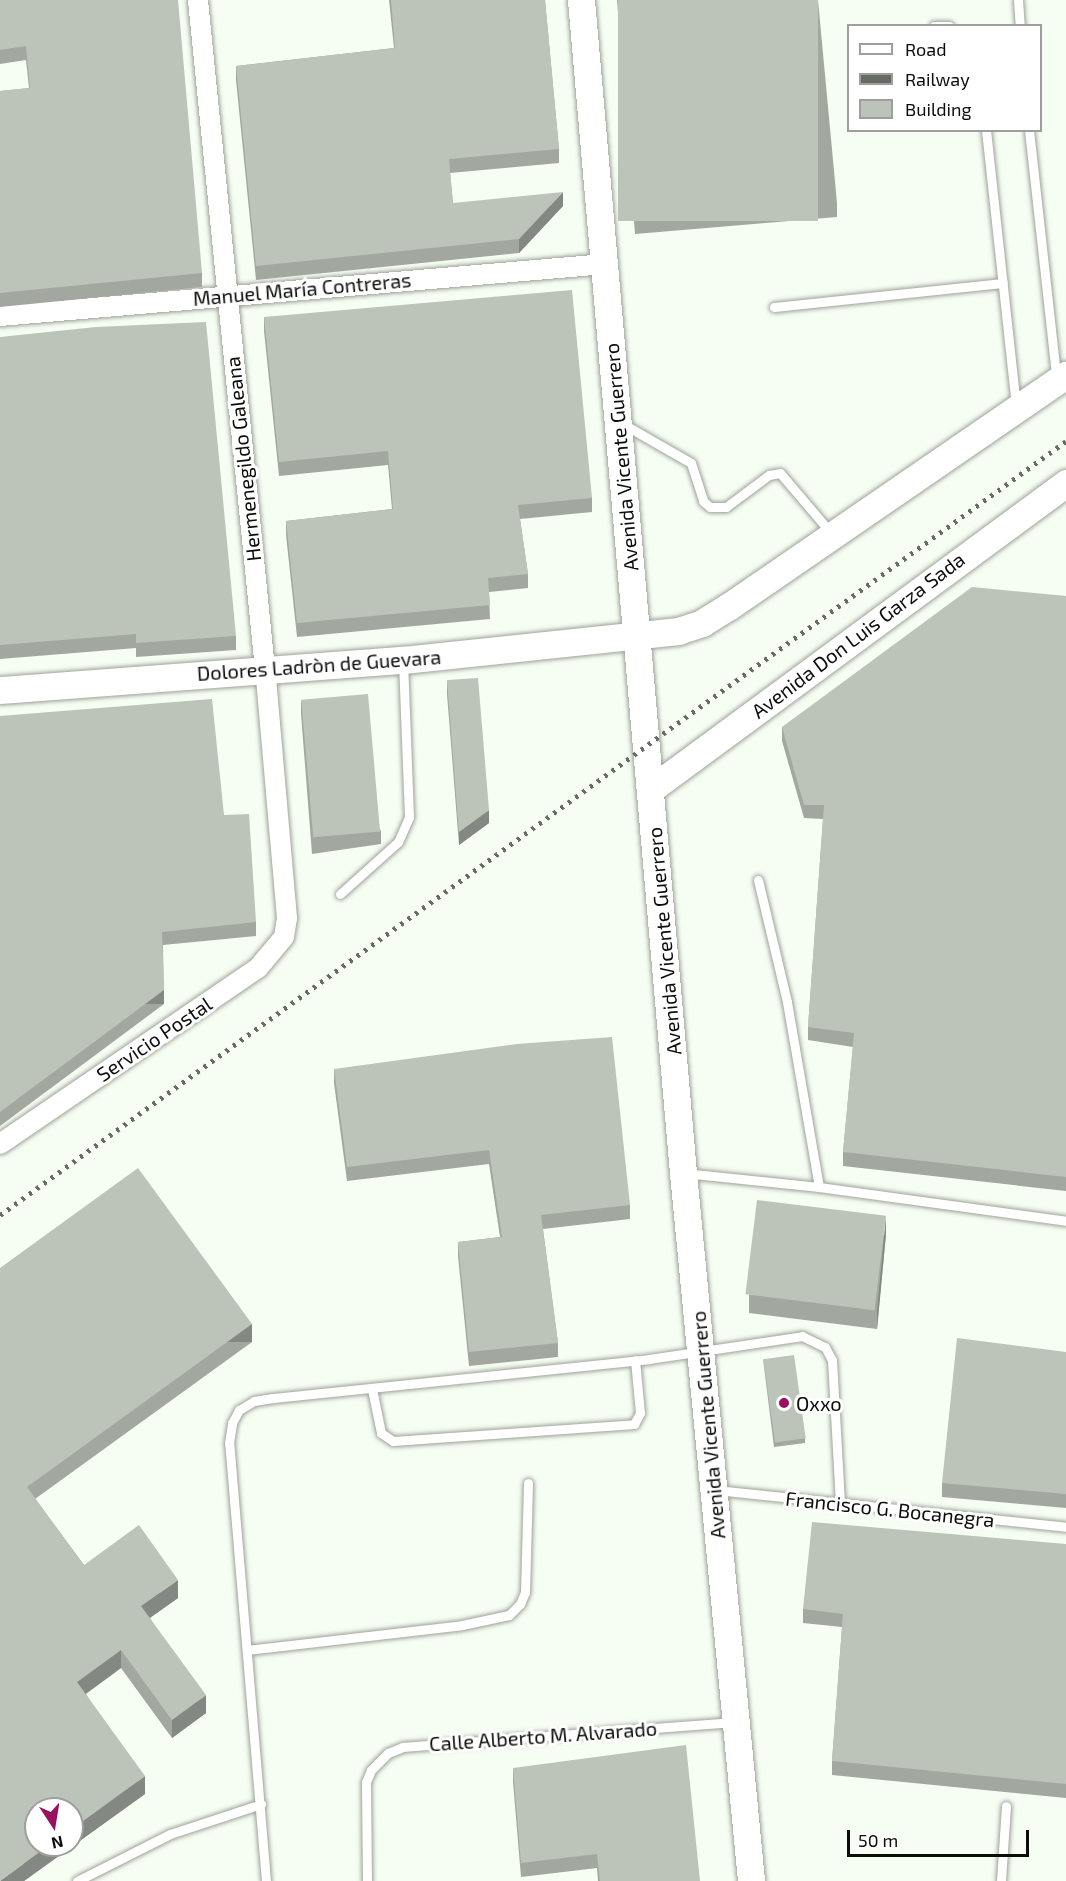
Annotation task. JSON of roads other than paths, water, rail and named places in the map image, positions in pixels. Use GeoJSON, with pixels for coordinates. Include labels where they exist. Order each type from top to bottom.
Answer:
{"type":"FeatureCollection","features":[{"type":"Feature","properties":{"kind":"main road","name":"Avenida Vicente Guerrero"},"geometry":{"type":"LineString","coordinates":[[580,0],[638,637],[683,1173],[702,1351],[751,1881]]}},
{"type":"Feature","properties":{"kind":"main road"},"geometry":{"type":"LineString","coordinates":[[638,637],[702,623],[1061,378]]}},
{"type":"Feature","properties":{"kind":"main road","name":"Avenida Don Luis Garza Sada"},"geometry":{"type":"LineString","coordinates":[[651,789],[1066,483]]}},
{"type":"Feature","properties":{"kind":"main road","name":"Dolores Ladròn de Guevara"},"geometry":{"type":"LineString","coordinates":[[0,690],[403,660],[638,637]]}},
{"type":"Feature","properties":{"kind":"street","name":"Hermenegildo Galeana"},"geometry":{"type":"LineString","coordinates":[[198,0],[265,669],[287,918]]}},
{"type":"Feature","properties":{"kind":"street","name":"Manuel María Contreras"},"geometry":{"type":"LineString","coordinates":[[0,316],[604,264]]}},
{"type":"Feature","properties":{"kind":"street","name":"Servicio Postal"},"geometry":{"type":"LineString","coordinates":[[0,1144],[258,968],[284,936],[287,918]]}},
{"type":"Feature","properties":{"kind":"lane"},"geometry":{"type":"LineString","coordinates":[[1018,0],[1020,24]]}},
{"type":"Feature","properties":{"kind":"lane"},"geometry":{"type":"LineString","coordinates":[[986,132],[1017,410]]}},
{"type":"Feature","properties":{"kind":"lane"},"geometry":{"type":"LineString","coordinates":[[1029,132],[1061,378]]}},
{"type":"Feature","properties":{"kind":"lane"},"geometry":{"type":"LineString","coordinates":[[774,307],[1003,283]]}},
{"type":"Feature","properties":{"kind":"lane"},"geometry":{"type":"LineString","coordinates":[[617,421],[691,463],[703,501],[710,507],[726,507],[769,475],[780,472],[831,533]]}},
{"type":"Feature","properties":{"kind":"lane"},"geometry":{"type":"LineString","coordinates":[[340,894],[398,842],[409,817],[403,660]]}},
{"type":"Feature","properties":{"kind":"lane"},"geometry":{"type":"LineString","coordinates":[[758,880],[787,1002],[819,1187]]}},
{"type":"Feature","properties":{"kind":"lane"},"geometry":{"type":"LineString","coordinates":[[683,1173],[819,1187],[1066,1221]]}},
{"type":"Feature","properties":{"kind":"lane"},"geometry":{"type":"LineString","coordinates":[[266,1881],[229,1443],[232,1423],[239,1410],[254,1401],[635,1360],[802,1336],[825,1347],[836,1381],[840,1504]]}},
{"type":"Feature","properties":{"kind":"lane"},"geometry":{"type":"LineString","coordinates":[[372,1389],[381,1433],[393,1441],[634,1424],[640,1413],[635,1360]]}},
{"type":"Feature","properties":{"kind":"lane"},"geometry":{"type":"LineString","coordinates":[[247,1650],[462,1625],[508,1615],[520,1604],[525,1592],[528,1483]]}},
{"type":"Feature","properties":{"kind":"lane","name":"Francisco G. Bocanegra"},"geometry":{"type":"LineString","coordinates":[[714,1490],[1066,1527]]}},
{"type":"Feature","properties":{"kind":"lane","name":"Calle Alberto M. Alvarado"},"geometry":{"type":"LineString","coordinates":[[367,1881],[366,1782],[379,1760],[403,1747],[737,1722]]}},
{"type":"Feature","properties":{"kind":"lane"},"geometry":{"type":"LineString","coordinates":[[77,1881],[170,1833],[261,1804]]}},
{"type":"Feature","properties":{"kind":"lane"},"geometry":{"type":"LineString","coordinates":[[1001,1881],[1006,1806]]}},
{"type":"Feature","properties":{"kind":"railway"},"geometry":{"type":"LineString","coordinates":[[0,1215],[1066,441]]}},
{"type":"Feature","properties":{"kind":"place","name":"Oxxo"},"geometry":{"type":"Point","coordinates":[784,1403]}}]}
